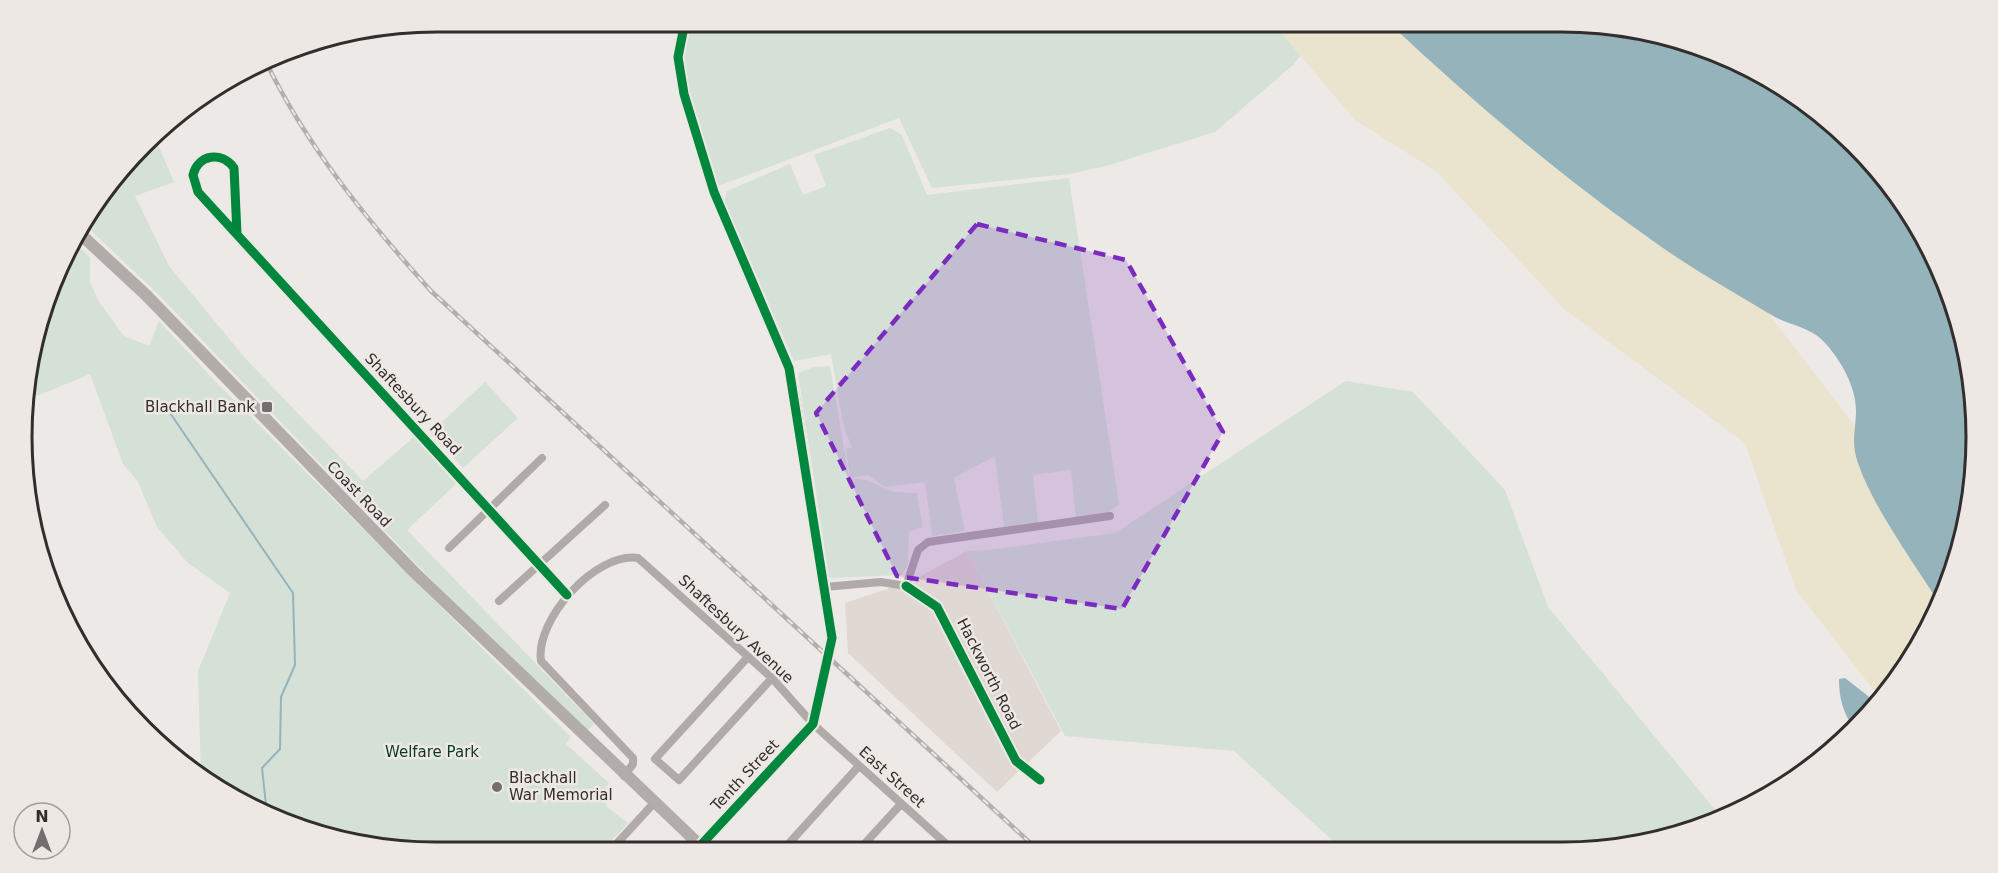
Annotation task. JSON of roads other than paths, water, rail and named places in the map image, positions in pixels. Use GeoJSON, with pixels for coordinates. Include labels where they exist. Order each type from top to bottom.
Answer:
{"type":"FeatureCollection","features":[{"type":"Feature","properties":{"kind":"main road","name":"Coast Road"},"geometry":{"type":"LineString","coordinates":[[84,237],[147,295],[414,572],[624,776],[696,842]]}},
{"type":"Feature","properties":{"kind":"street"},"geometry":{"type":"LineString","coordinates":[[683,32],[678,57],[684,94],[714,192],[789,368],[832,638],[813,724]]}},
{"type":"Feature","properties":{"kind":"street","name":"Shaftesbury Road"},"geometry":{"type":"LineString","coordinates":[[237,234],[234,168],[222,158],[211,156],[204,159],[195,169],[195,187],[237,234],[393,406],[489,507],[567,595]]}},
{"type":"Feature","properties":{"kind":"street"},"geometry":{"type":"LineString","coordinates":[[449,548],[542,458]]}},
{"type":"Feature","properties":{"kind":"street"},"geometry":{"type":"LineString","coordinates":[[499,601],[605,505]]}},
{"type":"Feature","properties":{"kind":"street"},"geometry":{"type":"LineString","coordinates":[[825,587],[882,582],[906,586],[918,550],[928,542],[1110,516]]}},
{"type":"Feature","properties":{"kind":"street","name":"Shaftesbury Avenue"},"geometry":{"type":"LineString","coordinates":[[567,595],[608,564],[628,556],[638,558],[772,678],[813,724]]}},
{"type":"Feature","properties":{"kind":"street","name":"Hackworth Road"},"geometry":{"type":"LineString","coordinates":[[906,586],[937,606],[1017,761],[1040,780]]}},
{"type":"Feature","properties":{"kind":"street"},"geometry":{"type":"LineString","coordinates":[[567,595],[549,624],[539,650],[541,661],[628,751],[633,764],[624,776]]}},
{"type":"Feature","properties":{"kind":"street"},"geometry":{"type":"LineString","coordinates":[[748,657],[655,759],[679,780],[772,678]]}},
{"type":"Feature","properties":{"kind":"street","name":"East Street"},"geometry":{"type":"LineString","coordinates":[[813,724],[901,804],[937,842]]}},
{"type":"Feature","properties":{"kind":"street","name":"Tenth Street"},"geometry":{"type":"LineString","coordinates":[[709,842],[813,724]]}},
{"type":"Feature","properties":{"kind":"street"},"geometry":{"type":"LineString","coordinates":[[790,842],[859,766]]}},
{"type":"Feature","properties":{"kind":"street"},"geometry":{"type":"LineString","coordinates":[[618,842],[654,803]]}},
{"type":"Feature","properties":{"kind":"street"},"geometry":{"type":"LineString","coordinates":[[866,842],[901,804]]}},
{"type":"Feature","properties":{"kind":"water"},"geometry":{"type":"Polygon","coordinates":[[[1399,32],[1588,32],[1641,39],[1716,62],[1764,86],[1787,100],[1829,132],[1866,169],[1898,211],[1925,257],[1945,306],[1959,357],[1966,410],[1966,463],[1959,516],[1953,541],[1934,595],[1885,518],[1866,483],[1855,452],[1856,404],[1854,395],[1843,367],[1826,344],[1815,334],[1775,317],[1663,248],[1521,140],[1399,32]]]}},
{"type":"Feature","properties":{"kind":"water"},"geometry":{"type":"Polygon","coordinates":[[[1845,678],[1870,699],[1850,721],[1844,711],[1839,679],[1845,678]]]}},
{"type":"Feature","properties":{"kind":"waterway"},"geometry":{"type":"LineString","coordinates":[[168,410],[293,593],[295,665],[281,697],[280,749],[262,768],[266,804]]}},
{"type":"Feature","properties":{"kind":"railway"},"geometry":{"type":"LineString","coordinates":[[269,68],[300,123],[340,182],[361,210],[431,291],[1029,842]]}},
{"type":"Feature","properties":{"kind":"place","name":"Blackhall Bank"},"geometry":{"type":"Point","coordinates":[267,407]}},
{"type":"Feature","properties":{"kind":"place","name":"Blackhall War Memorial"},"geometry":{"type":"Point","coordinates":[497,787]}},
{"type":"Feature","properties":{"kind":"park label","name":"Welfare Park"},"geometry":{"type":"Point","coordinates":[432,752]}}]}
